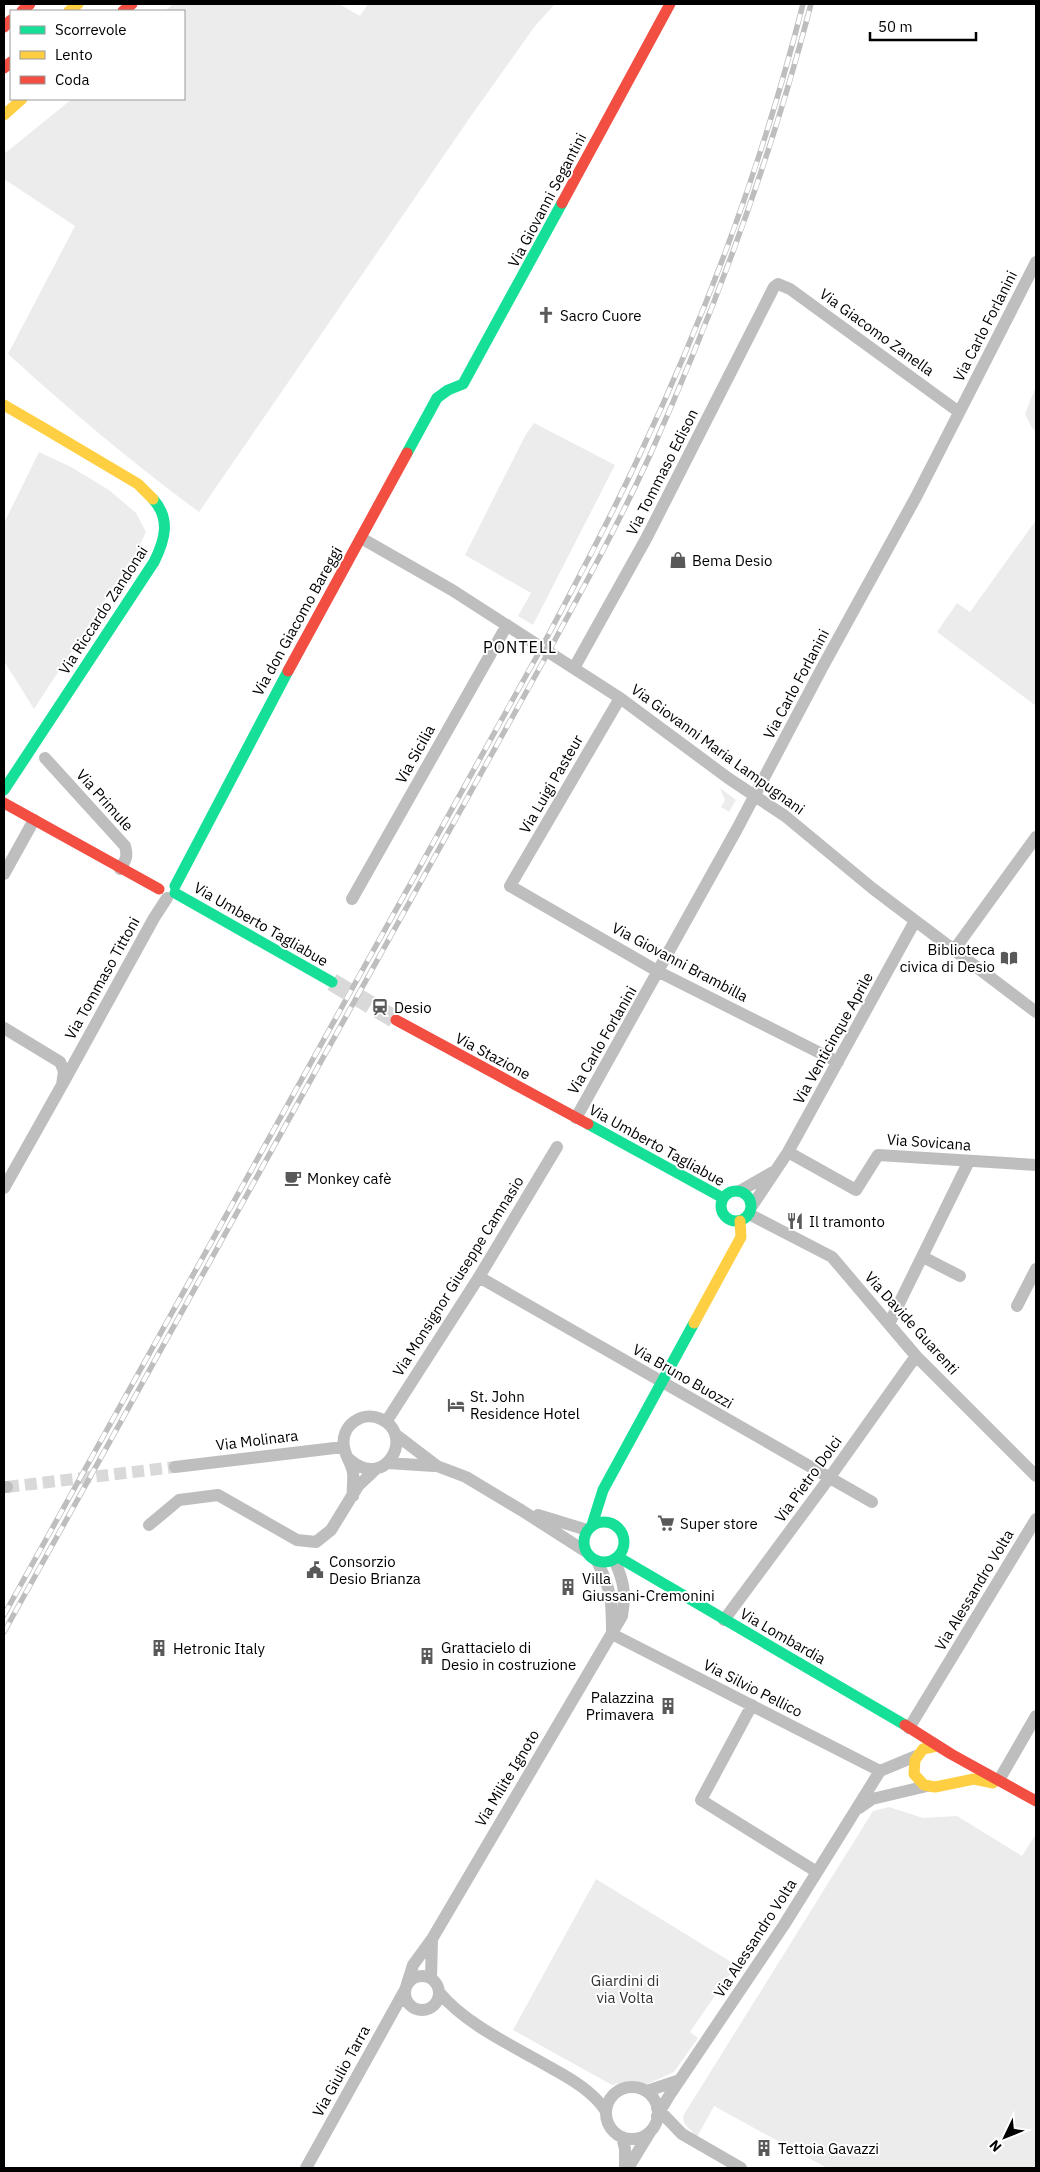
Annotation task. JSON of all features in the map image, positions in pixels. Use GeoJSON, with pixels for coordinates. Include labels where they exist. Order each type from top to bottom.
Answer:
{"type":"FeatureCollection","features":[{"type":"Feature","properties":{"kind":"main road","name":"Via Giovanni Segantini"},"geometry":{"type":"LineString","coordinates":[[436,398],[448,390],[464,384],[670,4]]}},
{"type":"Feature","properties":{"kind":"main road"},"geometry":{"type":"LineString","coordinates":[[4,115],[21,100]]}},
{"type":"Feature","properties":{"kind":"main road","name":"Via don Giacomo Bareggi"},"geometry":{"type":"LineString","coordinates":[[187,861],[315,619],[436,398]]}},
{"type":"Feature","properties":{"kind":"main road","name":"Via Riccardo Zandonai"},"geometry":{"type":"LineString","coordinates":[[4,405],[138,484],[148,492],[165,519],[165,538],[154,562],[4,790]]}},
{"type":"Feature","properties":{"kind":"main road","name":"Via Umberto Tagliabue"},"geometry":{"type":"LineString","coordinates":[[4,803],[120,869],[167,889],[332,982]]}},
{"type":"Feature","properties":{"kind":"main road","name":"Via Stazione"},"geometry":{"type":"LineString","coordinates":[[396,1020],[576,1118]]}},
{"type":"Feature","properties":{"kind":"main road","name":"Via Umberto Tagliabue"},"geometry":{"type":"LineString","coordinates":[[576,1118],[723,1198]]}},
{"type":"Feature","properties":{"kind":"main road"},"geometry":{"type":"LineString","coordinates":[[740,1191],[748,1196],[747,1214],[730,1220],[723,1213],[721,1203],[723,1198],[730,1192],[740,1191]]}},
{"type":"Feature","properties":{"kind":"main road","name":"Via Venticinque Aprile"},"geometry":{"type":"LineString","coordinates":[[589,1528],[603,1490],[741,1237],[747,1214]]}},
{"type":"Feature","properties":{"kind":"main road"},"geometry":{"type":"LineString","coordinates":[[603,1490],[611,1515],[623,1533],[624,1546],[616,1559],[604,1562],[597,1561],[585,1551],[583,1544],[589,1528],[599,1522],[607,1521],[611,1515]]}},
{"type":"Feature","properties":{"kind":"main road","name":"Via Lombardia"},"geometry":{"type":"LineString","coordinates":[[624,1539],[652,1578]]}},
{"type":"Feature","properties":{"kind":"main road","name":"Via Lombardia"},"geometry":{"type":"LineString","coordinates":[[616,1559],[724,1620],[908,1738],[944,1748],[951,1754],[1036,1801]]}},
{"type":"Feature","properties":{"kind":"main road"},"geometry":{"type":"LineString","coordinates":[[908,1738],[924,1748],[937,1746]]}},
{"type":"Feature","properties":{"kind":"main road"},"geometry":{"type":"LineString","coordinates":[[908,1738],[915,1775],[920,1782],[927,1786]]}},
{"type":"Feature","properties":{"kind":"main road"},"geometry":{"type":"LineString","coordinates":[[947,1783],[954,1773],[955,1766],[951,1754]]}},
{"type":"Feature","properties":{"kind":"main road","name":"Via Lombardia"},"geometry":{"type":"LineString","coordinates":[[927,1786],[936,1787],[974,1778],[1017,1791]]}},
{"type":"Feature","properties":{"kind":"street","name":"Via Carlo Forlanini"},"geometry":{"type":"LineString","coordinates":[[576,1118],[659,972],[916,497],[1036,262]]}},
{"type":"Feature","properties":{"kind":"street","name":"Via Giacomo Zanella"},"geometry":{"type":"LineString","coordinates":[[774,287],[778,284],[790,289],[959,412]]}},
{"type":"Feature","properties":{"kind":"street","name":"Via Tommaso Edison"},"geometry":{"type":"LineString","coordinates":[[574,668],[648,537],[774,287]]}},
{"type":"Feature","properties":{"kind":"street","name":"Via Giovanni Maria Lampugnani"},"geometry":{"type":"LineString","coordinates":[[361,538],[452,590],[620,698],[785,816],[872,888],[1036,1012]]}},
{"type":"Feature","properties":{"kind":"street","name":"Via Sicilia"},"geometry":{"type":"LineString","coordinates":[[352,899],[507,625]]}},
{"type":"Feature","properties":{"kind":"street","name":"Via Luigi Pasteur"},"geometry":{"type":"LineString","coordinates":[[510,886],[620,698]]}},
{"type":"Feature","properties":{"kind":"street","name":"Via Primule"},"geometry":{"type":"LineString","coordinates":[[45,758],[125,846],[126,860],[120,869]]}},
{"type":"Feature","properties":{"kind":"street"},"geometry":{"type":"LineString","coordinates":[[4,874],[34,820]]}},
{"type":"Feature","properties":{"kind":"street"},"geometry":{"type":"LineString","coordinates":[[954,950],[1036,837]]}},
{"type":"Feature","properties":{"kind":"street","name":"Via don Giacomo Bareggi"},"geometry":{"type":"LineString","coordinates":[[167,889],[187,861]]}},
{"type":"Feature","properties":{"kind":"street","name":"Via Giovanni Brambilla"},"geometry":{"type":"LineString","coordinates":[[510,886],[659,972],[838,1062]]}},
{"type":"Feature","properties":{"kind":"street","name":"Via Tommaso Tittoni"},"geometry":{"type":"LineString","coordinates":[[4,1188],[154,918],[167,889]]}},
{"type":"Feature","properties":{"kind":"street","name":"Via Venticinque Aprile"},"geometry":{"type":"LineString","coordinates":[[747,1214],[788,1152],[915,921]]}},
{"type":"Feature","properties":{"kind":"street"},"geometry":{"type":"LineString","coordinates":[[4,1028],[60,1062],[64,1071],[62,1085]]}},
{"type":"Feature","properties":{"kind":"street","name":"Via Tommaso Tittoni"},"geometry":{"type":"LineString","coordinates":[[60,1062],[70,1061],[78,1053]]}},
{"type":"Feature","properties":{"kind":"street","name":"Via Monsignor Giuseppe Camnasio"},"geometry":{"type":"LineString","coordinates":[[386,1422],[479,1277],[557,1147]]}},
{"type":"Feature","properties":{"kind":"street","name":"Via Sovicana"},"geometry":{"type":"LineString","coordinates":[[788,1152],[856,1190],[878,1155],[1036,1165]]}},
{"type":"Feature","properties":{"kind":"street"},"geometry":{"type":"LineString","coordinates":[[889,1324],[969,1161]]}},
{"type":"Feature","properties":{"kind":"street","name":"Via Venticinque Aprile"},"geometry":{"type":"LineString","coordinates":[[740,1191],[777,1169]]}},
{"type":"Feature","properties":{"kind":"street","name":"Via Davide Guarenti"},"geometry":{"type":"LineString","coordinates":[[747,1214],[832,1257],[916,1356],[1036,1476]]}},
{"type":"Feature","properties":{"kind":"street"},"geometry":{"type":"LineString","coordinates":[[923,1257],[960,1276]]}},
{"type":"Feature","properties":{"kind":"street"},"geometry":{"type":"LineString","coordinates":[[1017,1306],[1036,1269]]}},
{"type":"Feature","properties":{"kind":"street","name":"Via Bruno Buozzi"},"geometry":{"type":"LineString","coordinates":[[479,1277],[872,1502]]}},
{"type":"Feature","properties":{"kind":"street","name":"Via Pietro Dolci"},"geometry":{"type":"LineString","coordinates":[[724,1620],[830,1477],[916,1356]]}},
{"type":"Feature","properties":{"kind":"street"},"geometry":{"type":"LineString","coordinates":[[353,1496],[351,1484],[353,1474],[344,1447],[346,1431],[358,1419],[372,1416],[386,1422],[395,1434],[437,1466],[466,1478],[585,1551]]}},
{"type":"Feature","properties":{"kind":"street"},"geometry":{"type":"LineString","coordinates":[[388,1463],[396,1450],[395,1434]]}},
{"type":"Feature","properties":{"kind":"street","name":"Via Molinara"},"geometry":{"type":"LineString","coordinates":[[174,1467],[344,1447]]}},
{"type":"Feature","properties":{"kind":"street"},"geometry":{"type":"LineString","coordinates":[[349,1460],[361,1468],[376,1469]]}},
{"type":"Feature","properties":{"kind":"street"},"geometry":{"type":"LineString","coordinates":[[149,1525],[180,1500],[218,1495],[297,1540],[316,1542],[332,1530],[358,1486],[376,1469],[388,1463],[437,1466]]}},
{"type":"Feature","properties":{"kind":"street"},"geometry":{"type":"LineString","coordinates":[[521,1510],[589,1528]]}},
{"type":"Feature","properties":{"kind":"street","name":"Via Alessandro Volta"},"geometry":{"type":"LineString","coordinates":[[908,1738],[1036,1519]]}},
{"type":"Feature","properties":{"kind":"street","name":"Via Milite Ignoto"},"geometry":{"type":"LineString","coordinates":[[406,1987],[413,1965],[432,1938],[622,1616],[623,1580],[616,1559]]}},
{"type":"Feature","properties":{"kind":"street"},"geometry":{"type":"LineString","coordinates":[[597,1561],[608,1583],[612,1603],[612,1634]]}},
{"type":"Feature","properties":{"kind":"street","name":"Via Silvio Pellico"},"geometry":{"type":"LineString","coordinates":[[612,1634],[880,1771]]}},
{"type":"Feature","properties":{"kind":"street"},"geometry":{"type":"LineString","coordinates":[[752,1705],[701,1800],[817,1872]]}},
{"type":"Feature","properties":{"kind":"street"},"geometry":{"type":"LineString","coordinates":[[998,1780],[1036,1716]]}},
{"type":"Feature","properties":{"kind":"street"},"geometry":{"type":"LineString","coordinates":[[880,1771],[908,1738]]}},
{"type":"Feature","properties":{"kind":"street","name":"Via Alessandro Volta"},"geometry":{"type":"LineString","coordinates":[[626,2168],[680,2080],[784,1925],[880,1771]]}},
{"type":"Feature","properties":{"kind":"street","name":"Via Alessandro Volta"},"geometry":{"type":"LineString","coordinates":[[853,1812],[872,1799],[927,1786]]}},
{"type":"Feature","properties":{"kind":"street","name":"Via Milite Ignoto"},"geometry":{"type":"LineString","coordinates":[[431,1978],[432,1938]]}},
{"type":"Feature","properties":{"kind":"street"},"geometry":{"type":"LineString","coordinates":[[440,1992],[437,2002],[431,2008],[421,2011],[410,2007],[405,1996],[406,1987],[410,1980],[420,1976],[431,1978],[451,2005],[475,2023],[570,2078],[593,2090],[612,2096]]}},
{"type":"Feature","properties":{"kind":"street","name":"Via Giulio Tarra"},"geometry":{"type":"LineString","coordinates":[[306,2168],[406,1987]]}},
{"type":"Feature","properties":{"kind":"street"},"geometry":{"type":"LineString","coordinates":[[431,2008],[475,2023]]}},
{"type":"Feature","properties":{"kind":"street"},"geometry":{"type":"LineString","coordinates":[[570,2078],[594,2097],[606,2112],[609,2126],[622,2137],[635,2138],[655,2119]]}},
{"type":"Feature","properties":{"kind":"street"},"geometry":{"type":"LineString","coordinates":[[606,2112],[612,2096],[617,2092],[627,2088],[638,2088],[647,2091],[680,2080]]}},
{"type":"Feature","properties":{"kind":"street"},"geometry":{"type":"LineString","coordinates":[[647,2091],[655,2119],[741,2168]]}},
{"type":"Feature","properties":{"kind":"street","name":"Via Alessandro Volta"},"geometry":{"type":"LineString","coordinates":[[622,2137],[626,2168]]}},
{"type":"Feature","properties":{"kind":"green space"},"geometry":{"type":"Polygon","coordinates":[[[173,4],[339,4],[360,16],[368,4],[555,4],[535,26],[471,116],[199,512],[102,436],[8,354],[75,226],[4,179],[4,154],[71,100],[185,100],[185,10],[166,10],[173,4]]]}},
{"type":"Feature","properties":{"kind":"green space"},"geometry":{"type":"Polygon","coordinates":[[[1036,386],[1036,431],[1032,428],[1025,414],[1036,386]]]}},
{"type":"Feature","properties":{"kind":"green space"},"geometry":{"type":"Polygon","coordinates":[[[534,423],[615,465],[533,625],[518,616],[531,593],[465,555],[525,436],[534,423]]]}},
{"type":"Feature","properties":{"kind":"green space"},"geometry":{"type":"Polygon","coordinates":[[[39,452],[71,467],[109,490],[136,513],[146,532],[137,551],[34,709],[4,661],[4,523],[39,452]]]}},
{"type":"Feature","properties":{"kind":"green space"},"geometry":{"type":"Polygon","coordinates":[[[1036,520],[1036,706],[937,632],[957,603],[970,612],[1036,520]]]}},
{"type":"Feature","properties":{"kind":"green space"},"geometry":{"type":"Polygon","coordinates":[[[720,788],[736,800],[729,812],[721,807],[725,800],[720,788]]]}},
{"type":"Feature","properties":{"kind":"green space"},"geometry":{"type":"Polygon","coordinates":[[[889,1807],[923,1818],[957,1816],[1022,1856],[1036,1834],[1036,2168],[827,2168],[714,2106],[697,2137],[684,2123],[683,2116],[873,1811],[889,1807]]]}},
{"type":"Feature","properties":{"kind":"green space","name":"Giardini di via Volta"},"geometry":{"type":"Polygon","coordinates":[[[596,1879],[736,1965],[690,2032],[698,2038],[674,2072],[645,2085],[628,2081],[612,2085],[513,2030],[596,1879]]]}},
{"type":"Feature","properties":{"kind":"tunnel"},"geometry":{"type":"LineString","coordinates":[[332,982],[396,1020]]}},
{"type":"Feature","properties":{"kind":"tunnel"},"geometry":{"type":"LineString","coordinates":[[7,1487],[175,1467]]}},
{"type":"Feature","properties":{"kind":"railway"},"geometry":{"type":"LineString","coordinates":[[4,1615],[537,656],[615,505],[665,400],[711,289],[771,119],[803,4]]}},
{"type":"Feature","properties":{"kind":"railway"},"geometry":{"type":"LineString","coordinates":[[4,1632],[544,660],[625,507],[674,400],[740,233],[778,119],[811,4]]}},
{"type":"Feature","properties":{"kind":"traffic: fast"},"geometry":{"type":"LineString","coordinates":[[407,453],[437,398],[448,390],[463,384],[562,203]]}},
{"type":"Feature","properties":{"kind":"traffic: fast"},"geometry":{"type":"LineString","coordinates":[[4,790],[154,562],[161,546],[164,522],[159,507],[153,499]]}},
{"type":"Feature","properties":{"kind":"traffic: fast"},"geometry":{"type":"LineString","coordinates":[[175,886],[288,671]]}},
{"type":"Feature","properties":{"kind":"traffic: fast"},"geometry":{"type":"LineString","coordinates":[[175,893],[332,982]]}},
{"type":"Feature","properties":{"kind":"traffic: fast"},"geometry":{"type":"LineString","coordinates":[[588,1124],[723,1198]]}},
{"type":"Feature","properties":{"kind":"traffic: fast"},"geometry":{"type":"LineString","coordinates":[[736,1191],[747,1195],[751,1206],[747,1217],[736,1221],[725,1217],[721,1206],[725,1195],[736,1191]]}},
{"type":"Feature","properties":{"kind":"traffic: fast"},"geometry":{"type":"LineString","coordinates":[[592,1525],[603,1490],[694,1323]]}},
{"type":"Feature","properties":{"kind":"traffic: fast"},"geometry":{"type":"LineString","coordinates":[[608,1522],[615,1525],[621,1531],[624,1542],[623,1550],[615,1559],[608,1562],[600,1562],[593,1559],[585,1550],[584,1538],[587,1531],[596,1523],[608,1522]]}},
{"type":"Feature","properties":{"kind":"traffic: fast"},"geometry":{"type":"LineString","coordinates":[[618,1557],[905,1725]]}},
{"type":"Feature","properties":{"kind":"traffic: slow"},"geometry":{"type":"LineString","coordinates":[[70,10],[78,4]]}},
{"type":"Feature","properties":{"kind":"traffic: slow"},"geometry":{"type":"LineString","coordinates":[[4,115],[21,100]]}},
{"type":"Feature","properties":{"kind":"traffic: slow"},"geometry":{"type":"LineString","coordinates":[[4,405],[47,430]]}},
{"type":"Feature","properties":{"kind":"traffic: slow"},"geometry":{"type":"LineString","coordinates":[[47,430],[138,484],[153,499]]}},
{"type":"Feature","properties":{"kind":"traffic: slow"},"geometry":{"type":"LineString","coordinates":[[694,1323],[741,1237],[740,1221]]}},
{"type":"Feature","properties":{"kind":"traffic: slow"},"geometry":{"type":"LineString","coordinates":[[937,1746],[923,1749],[915,1760],[914,1774],[924,1785],[935,1787],[974,1779],[993,1783]]}},
{"type":"Feature","properties":{"kind":"traffic: jam"},"geometry":{"type":"LineString","coordinates":[[23,10],[30,4]]}},
{"type":"Feature","properties":{"kind":"traffic: jam"},"geometry":{"type":"LineString","coordinates":[[124,10],[132,4]]}},
{"type":"Feature","properties":{"kind":"traffic: jam"},"geometry":{"type":"LineString","coordinates":[[562,203],[670,4]]}},
{"type":"Feature","properties":{"kind":"traffic: jam"},"geometry":{"type":"LineString","coordinates":[[4,27],[10,21]]}},
{"type":"Feature","properties":{"kind":"traffic: jam"},"geometry":{"type":"LineString","coordinates":[[4,68],[10,63]]}},
{"type":"Feature","properties":{"kind":"traffic: jam"},"geometry":{"type":"LineString","coordinates":[[288,671],[407,453]]}},
{"type":"Feature","properties":{"kind":"traffic: jam"},"geometry":{"type":"LineString","coordinates":[[4,803],[159,889]]}},
{"type":"Feature","properties":{"kind":"traffic: jam"},"geometry":{"type":"LineString","coordinates":[[396,1020],[588,1124]]}},
{"type":"Feature","properties":{"kind":"traffic: jam"},"geometry":{"type":"LineString","coordinates":[[905,1725],[951,1754],[1036,1801]]}},
{"type":"Feature","properties":{"kind":"place","name":"Sacro Cuore"},"geometry":{"type":"Point","coordinates":[546,315]}},
{"type":"Feature","properties":{"kind":"place","name":"Bema Desio"},"geometry":{"type":"Point","coordinates":[678,560]}},
{"type":"Feature","properties":{"kind":"place","name":"Biblioteca civica di Desio"},"geometry":{"type":"Point","coordinates":[1009,958]}},
{"type":"Feature","properties":{"kind":"place","name":"Desio"},"geometry":{"type":"Point","coordinates":[380,1007]}},
{"type":"Feature","properties":{"kind":"place","name":"Monkey cafè"},"geometry":{"type":"Point","coordinates":[293,1178]}},
{"type":"Feature","properties":{"kind":"place","name":"Il tramonto"},"geometry":{"type":"Point","coordinates":[795,1221]}},
{"type":"Feature","properties":{"kind":"place","name":"St. John Residence Hotel"},"geometry":{"type":"Point","coordinates":[456,1405]}},
{"type":"Feature","properties":{"kind":"place","name":"Super store"},"geometry":{"type":"Point","coordinates":[666,1523]}},
{"type":"Feature","properties":{"kind":"place","name":"Consorzio Desio Brianza"},"geometry":{"type":"Point","coordinates":[315,1570]}},
{"type":"Feature","properties":{"kind":"place","name":"Villa Giussani-Cremonini"},"geometry":{"type":"Point","coordinates":[568,1587]}},
{"type":"Feature","properties":{"kind":"place","name":"Hetronic Italy"},"geometry":{"type":"Point","coordinates":[159,1648]}},
{"type":"Feature","properties":{"kind":"place","name":"Grattacielo di Desio in costruzione"},"geometry":{"type":"Point","coordinates":[427,1656]}},
{"type":"Feature","properties":{"kind":"place","name":"Palazzina Primavera"},"geometry":{"type":"Point","coordinates":[668,1706]}},
{"type":"Feature","properties":{"kind":"place","name":"Tettoia Gavazzi"},"geometry":{"type":"Point","coordinates":[764,2148]}},
{"type":"Feature","properties":{"kind":"district","name":"PONTELL"},"geometry":{"type":"Point","coordinates":[520,647]}}]}
